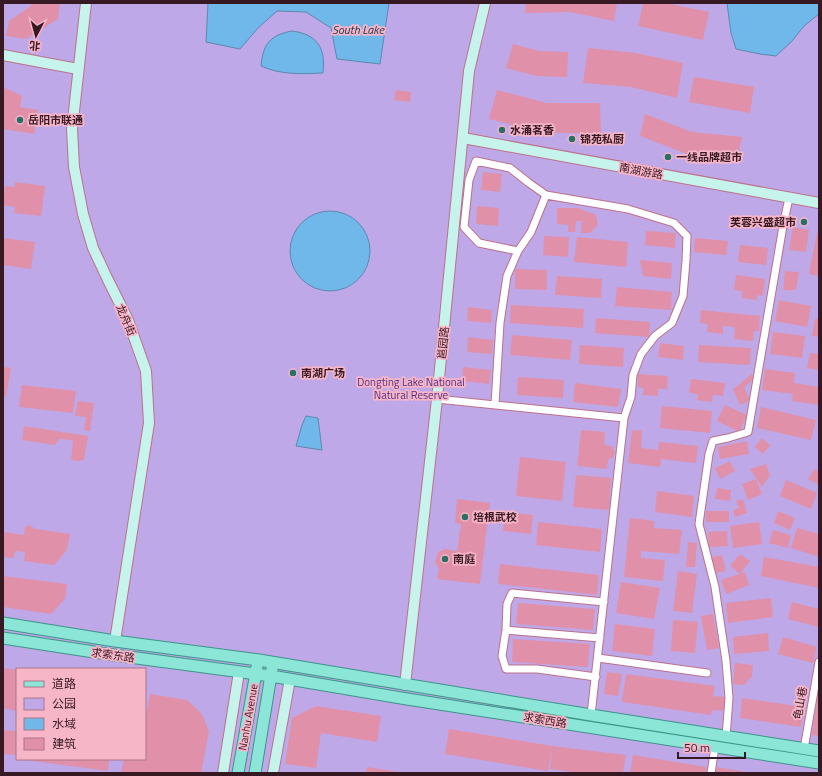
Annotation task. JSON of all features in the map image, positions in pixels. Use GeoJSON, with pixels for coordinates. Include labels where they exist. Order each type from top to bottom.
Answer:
{"type":"FeatureCollection","features":[{"type":"Feature","properties":{"kind":"main road","name":"求索东路"},"geometry":{"type":"LineString","coordinates":[[3,623],[115,641],[259,660]]}},
{"type":"Feature","properties":{"kind":"main road","name":"求索东路"},"geometry":{"type":"LineString","coordinates":[[3,638],[271,676]]}},
{"type":"Feature","properties":{"kind":"main road","name":"求索西路"},"geometry":{"type":"LineString","coordinates":[[259,660],[405,685],[819,751]]}},
{"type":"Feature","properties":{"kind":"main road","name":"Nanhu Avenue"},"geometry":{"type":"LineString","coordinates":[[238,773],[259,660]]}},
{"type":"Feature","properties":{"kind":"main road","name":"Nanhu Avenue"},"geometry":{"type":"LineString","coordinates":[[255,773],[273,663]]}},
{"type":"Feature","properties":{"kind":"main road","name":"求索西路"},"geometry":{"type":"LineString","coordinates":[[271,676],[819,763]]}},
{"type":"Feature","properties":{"kind":"street","name":"龙舟街"},"geometry":{"type":"LineString","coordinates":[[86,3],[72,129],[74,167],[83,214],[93,248],[128,320],[146,371],[149,422],[115,641]]}},
{"type":"Feature","properties":{"kind":"street","name":"邕园路"},"geometry":{"type":"LineString","coordinates":[[405,685],[437,399],[469,71],[485,3]]}},
{"type":"Feature","properties":{"kind":"street"},"geometry":{"type":"LineString","coordinates":[[3,55],[78,69]]}},
{"type":"Feature","properties":{"kind":"street","name":"南湖游路"},"geometry":{"type":"LineString","coordinates":[[463,138],[819,203]]}},
{"type":"Feature","properties":{"kind":"street"},"geometry":{"type":"LineString","coordinates":[[518,251],[478,243],[464,227],[469,180],[476,161],[510,168],[528,183],[546,195],[628,209],[674,223],[687,236],[683,296],[672,323],[655,336],[641,354],[633,375],[631,397],[624,418],[591,715]]}},
{"type":"Feature","properties":{"kind":"street"},"geometry":{"type":"LineString","coordinates":[[495,404],[500,323],[508,276],[518,251],[531,232],[546,195]]}},
{"type":"Feature","properties":{"kind":"street"},"geometry":{"type":"LineString","coordinates":[[726,736],[729,698],[726,661],[715,587],[699,524],[709,454],[713,441],[748,432],[782,226],[790,198]]}},
{"type":"Feature","properties":{"kind":"street"},"geometry":{"type":"LineString","coordinates":[[437,399],[624,418]]}},
{"type":"Feature","properties":{"kind":"street"},"geometry":{"type":"LineString","coordinates":[[596,677],[537,669],[506,669],[502,656],[506,630],[507,604],[512,593],[604,602]]}},
{"type":"Feature","properties":{"kind":"street"},"geometry":{"type":"LineString","coordinates":[[506,630],[600,638]]}},
{"type":"Feature","properties":{"kind":"street"},"geometry":{"type":"LineString","coordinates":[[598,658],[707,673]]}},
{"type":"Feature","properties":{"kind":"street","name":"龟山巷"},"geometry":{"type":"LineString","coordinates":[[804,749],[819,662]]}},
{"type":"Feature","properties":{"kind":"street"},"geometry":{"type":"LineString","coordinates":[[222,773],[239,672]]}},
{"type":"Feature","properties":{"kind":"street"},"geometry":{"type":"LineString","coordinates":[[273,773],[290,679]]}},
{"type":"Feature","properties":{"kind":"street"},"geometry":{"type":"LineString","coordinates":[[711,773],[715,747]]}},
{"type":"Feature","properties":{"kind":"green space","name":"Dongting Lake National Natural Reserve"},"geometry":{"type":"Polygon","coordinates":[[[3,3],[819,3],[819,773],[3,773],[3,3]]]}},
{"type":"Feature","properties":{"kind":"water","name":"South Lake"},"geometry":{"type":"Polygon","coordinates":[[[208,3],[389,3],[380,64],[337,59],[331,28],[306,12],[277,11],[258,28],[240,49],[206,42],[208,3]]]}},
{"type":"Feature","properties":{"kind":"water"},"geometry":{"type":"Polygon","coordinates":[[[727,3],[819,3],[819,14],[804,26],[792,41],[776,56],[736,49],[731,33],[727,3]]]}},
{"type":"Feature","properties":{"kind":"water"},"geometry":{"type":"Polygon","coordinates":[[[292,31],[308,35],[318,44],[323,56],[323,73],[299,74],[276,71],[261,66],[266,46],[269,42],[278,35],[292,31]]]}},
{"type":"Feature","properties":{"kind":"water"},"geometry":{"type":"Polygon","coordinates":[[[322,211],[338,211],[359,222],[370,243],[370,259],[359,280],[338,291],[322,291],[308,285],[301,280],[296,273],[290,259],[290,243],[296,229],[301,222],[308,217],[322,211]]]}},
{"type":"Feature","properties":{"kind":"water"},"geometry":{"type":"Polygon","coordinates":[[[306,416],[318,418],[322,450],[296,446],[306,416]]]}},
{"type":"Feature","properties":{"kind":"building"},"geometry":{"type":"Polygon","coordinates":[[[35,3],[60,3],[58,19],[26,39],[6,36],[9,21],[35,3]]]}},
{"type":"Feature","properties":{"kind":"building"},"geometry":{"type":"Polygon","coordinates":[[[526,3],[617,3],[614,21],[570,12],[525,13],[526,3]]]}},
{"type":"Feature","properties":{"kind":"building"},"geometry":{"type":"Polygon","coordinates":[[[643,3],[666,3],[709,12],[703,40],[638,26],[643,3]]]}},
{"type":"Feature","properties":{"kind":"building"},"geometry":{"type":"Polygon","coordinates":[[[513,44],[539,51],[568,52],[567,77],[536,76],[506,68],[513,44]]]}},
{"type":"Feature","properties":{"kind":"building"},"geometry":{"type":"Polygon","coordinates":[[[588,48],[636,53],[683,63],[677,98],[631,87],[583,83],[588,48]]]}},
{"type":"Feature","properties":{"kind":"building"},"geometry":{"type":"Polygon","coordinates":[[[694,77],[754,87],[750,113],[689,102],[694,77]]]}},
{"type":"Feature","properties":{"kind":"building","name":"岳阳市联通"},"geometry":{"type":"Polygon","coordinates":[[[3,87],[22,96],[20,107],[38,110],[34,134],[3,129],[3,87]]]}},
{"type":"Feature","properties":{"kind":"building"},"geometry":{"type":"Polygon","coordinates":[[[396,90],[411,92],[410,102],[394,100],[396,90]]]}},
{"type":"Feature","properties":{"kind":"building"},"geometry":{"type":"Polygon","coordinates":[[[497,90],[547,103],[600,103],[601,133],[544,133],[489,119],[497,90]]]}},
{"type":"Feature","properties":{"kind":"building"},"geometry":{"type":"Polygon","coordinates":[[[645,114],[692,132],[742,137],[737,159],[687,154],[640,136],[645,114]]]}},
{"type":"Feature","properties":{"kind":"building"},"geometry":{"type":"Polygon","coordinates":[[[483,172],[502,174],[500,192],[481,190],[483,172]]]}},
{"type":"Feature","properties":{"kind":"building"},"geometry":{"type":"Polygon","coordinates":[[[15,182],[45,186],[41,216],[14,213],[15,207],[3,205],[5,186],[15,187],[15,182]]]}},
{"type":"Feature","properties":{"kind":"building"},"geometry":{"type":"Polygon","coordinates":[[[477,206],[499,208],[498,226],[476,224],[477,206]]]}},
{"type":"Feature","properties":{"kind":"building"},"geometry":{"type":"Polygon","coordinates":[[[557,208],[578,208],[596,215],[598,225],[590,233],[581,233],[582,221],[576,221],[575,232],[568,232],[568,225],[557,224],[557,208]]]}},
{"type":"Feature","properties":{"kind":"building"},"geometry":{"type":"Polygon","coordinates":[[[793,227],[809,230],[806,252],[789,250],[793,227]]]}},
{"type":"Feature","properties":{"kind":"building"},"geometry":{"type":"Polygon","coordinates":[[[646,231],[676,233],[675,248],[645,245],[646,231]]]}},
{"type":"Feature","properties":{"kind":"building"},"geometry":{"type":"Polygon","coordinates":[[[817,233],[819,233],[819,276],[809,274],[817,233]]]}},
{"type":"Feature","properties":{"kind":"building"},"geometry":{"type":"Polygon","coordinates":[[[544,236],[569,237],[568,257],[543,255],[544,236]]]}},
{"type":"Feature","properties":{"kind":"building"},"geometry":{"type":"Polygon","coordinates":[[[577,237],[628,242],[626,267],[574,262],[577,237]]]}},
{"type":"Feature","properties":{"kind":"building"},"geometry":{"type":"Polygon","coordinates":[[[3,238],[35,242],[31,269],[3,265],[3,238]]]}},
{"type":"Feature","properties":{"kind":"building"},"geometry":{"type":"Polygon","coordinates":[[[695,238],[728,241],[726,255],[694,252],[695,238]]]}},
{"type":"Feature","properties":{"kind":"building"},"geometry":{"type":"Polygon","coordinates":[[[740,245],[768,248],[766,265],[738,262],[740,245]]]}},
{"type":"Feature","properties":{"kind":"building"},"geometry":{"type":"Polygon","coordinates":[[[640,260],[672,263],[671,279],[643,276],[640,260]]]}},
{"type":"Feature","properties":{"kind":"building"},"geometry":{"type":"Polygon","coordinates":[[[515,269],[547,270],[547,290],[515,289],[515,269]]]}},
{"type":"Feature","properties":{"kind":"building"},"geometry":{"type":"Polygon","coordinates":[[[785,271],[799,272],[796,290],[783,290],[785,271]]]}},
{"type":"Feature","properties":{"kind":"building"},"geometry":{"type":"Polygon","coordinates":[[[736,275],[765,279],[763,296],[757,295],[757,300],[742,298],[742,291],[734,290],[736,275]]]}},
{"type":"Feature","properties":{"kind":"building"},"geometry":{"type":"Polygon","coordinates":[[[557,276],[602,279],[601,298],[555,295],[557,276]]]}},
{"type":"Feature","properties":{"kind":"building"},"geometry":{"type":"Polygon","coordinates":[[[617,287],[672,292],[671,310],[615,306],[617,287]]]}},
{"type":"Feature","properties":{"kind":"building"},"geometry":{"type":"Polygon","coordinates":[[[779,300],[811,306],[807,327],[775,321],[779,300]]]}},
{"type":"Feature","properties":{"kind":"building"},"geometry":{"type":"Polygon","coordinates":[[[511,305],[584,309],[583,328],[510,323],[511,305]]]}},
{"type":"Feature","properties":{"kind":"building"},"geometry":{"type":"Polygon","coordinates":[[[468,307],[492,310],[491,323],[467,321],[468,307]]]}},
{"type":"Feature","properties":{"kind":"building"},"geometry":{"type":"Polygon","coordinates":[[[701,310],[760,316],[759,331],[754,331],[753,341],[734,339],[735,327],[723,326],[723,334],[707,332],[708,324],[700,323],[701,310]]]}},
{"type":"Feature","properties":{"kind":"building"},"geometry":{"type":"Polygon","coordinates":[[[596,318],[650,322],[649,337],[595,333],[596,318]]]}},
{"type":"Feature","properties":{"kind":"building"},"geometry":{"type":"Polygon","coordinates":[[[815,319],[819,319],[819,337],[812,336],[815,319]]]}},
{"type":"Feature","properties":{"kind":"building"},"geometry":{"type":"Polygon","coordinates":[[[773,332],[805,336],[802,358],[770,354],[773,332]]]}},
{"type":"Feature","properties":{"kind":"building"},"geometry":{"type":"Polygon","coordinates":[[[512,335],[572,340],[570,360],[510,355],[512,335]]]}},
{"type":"Feature","properties":{"kind":"building"},"geometry":{"type":"Polygon","coordinates":[[[468,337],[493,340],[492,354],[467,352],[468,337]]]}},
{"type":"Feature","properties":{"kind":"building"},"geometry":{"type":"Polygon","coordinates":[[[660,343],[684,346],[683,360],[658,357],[660,343]]]}},
{"type":"Feature","properties":{"kind":"building"},"geometry":{"type":"Polygon","coordinates":[[[580,345],[624,348],[623,367],[579,364],[580,345]]]}},
{"type":"Feature","properties":{"kind":"building"},"geometry":{"type":"Polygon","coordinates":[[[699,345],[751,348],[750,365],[698,362],[699,345]]]}},
{"type":"Feature","properties":{"kind":"building"},"geometry":{"type":"Polygon","coordinates":[[[810,353],[819,354],[819,370],[807,368],[810,353]]]}},
{"type":"Feature","properties":{"kind":"building"},"geometry":{"type":"Polygon","coordinates":[[[3,367],[11,368],[6,397],[3,397],[3,367]]]}},
{"type":"Feature","properties":{"kind":"building"},"geometry":{"type":"Polygon","coordinates":[[[463,367],[491,370],[489,384],[462,381],[463,367]]]}},
{"type":"Feature","properties":{"kind":"building"},"geometry":{"type":"Polygon","coordinates":[[[765,369],[795,373],[794,383],[819,387],[819,405],[792,401],[793,394],[762,390],[765,369]]]}},
{"type":"Feature","properties":{"kind":"building"},"geometry":{"type":"Polygon","coordinates":[[[638,374],[668,376],[667,389],[658,389],[658,396],[643,395],[644,388],[638,387],[638,374]]]}},
{"type":"Feature","properties":{"kind":"building"},"geometry":{"type":"Polygon","coordinates":[[[752,374],[754,379],[744,387],[750,400],[740,405],[733,389],[752,374]]]}},
{"type":"Feature","properties":{"kind":"building"},"geometry":{"type":"Polygon","coordinates":[[[518,377],[564,380],[563,398],[517,395],[518,377]]]}},
{"type":"Feature","properties":{"kind":"building"},"geometry":{"type":"Polygon","coordinates":[[[691,379],[725,383],[723,396],[713,395],[712,402],[697,400],[698,394],[689,393],[691,379]]]}},
{"type":"Feature","properties":{"kind":"building"},"geometry":{"type":"Polygon","coordinates":[[[575,383],[621,389],[618,407],[573,402],[575,383]]]}},
{"type":"Feature","properties":{"kind":"building"},"geometry":{"type":"Polygon","coordinates":[[[22,385],[76,391],[73,413],[19,407],[22,385]]]}},
{"type":"Feature","properties":{"kind":"building"},"geometry":{"type":"Polygon","coordinates":[[[78,401],[94,403],[90,431],[84,430],[86,417],[75,416],[78,401]]]}},
{"type":"Feature","properties":{"kind":"building"},"geometry":{"type":"Polygon","coordinates":[[[725,405],[747,415],[739,432],[717,421],[725,405]]]}},
{"type":"Feature","properties":{"kind":"building"},"geometry":{"type":"Polygon","coordinates":[[[662,406],[712,411],[710,433],[660,428],[662,406]]]}},
{"type":"Feature","properties":{"kind":"building"},"geometry":{"type":"Polygon","coordinates":[[[761,407],[816,420],[811,440],[757,428],[761,407]]]}},
{"type":"Feature","properties":{"kind":"building"},"geometry":{"type":"Polygon","coordinates":[[[24,426],[88,436],[84,460],[71,460],[73,440],[59,439],[55,445],[22,440],[24,426]]]}},
{"type":"Feature","properties":{"kind":"building"},"geometry":{"type":"Polygon","coordinates":[[[581,430],[605,432],[604,445],[612,446],[615,452],[613,457],[608,460],[607,469],[577,466],[581,430]]]}},
{"type":"Feature","properties":{"kind":"building"},"geometry":{"type":"Polygon","coordinates":[[[632,430],[642,431],[641,448],[658,450],[659,442],[698,446],[696,463],[661,459],[660,467],[628,463],[632,430]]]}},
{"type":"Feature","properties":{"kind":"building"},"geometry":{"type":"Polygon","coordinates":[[[762,438],[770,445],[763,454],[755,447],[762,438]]]}},
{"type":"Feature","properties":{"kind":"building"},"geometry":{"type":"Polygon","coordinates":[[[747,441],[749,454],[720,459],[718,447],[747,441]]]}},
{"type":"Feature","properties":{"kind":"building"},"geometry":{"type":"Polygon","coordinates":[[[520,457],[566,462],[562,501],[516,496],[520,457]]]}},
{"type":"Feature","properties":{"kind":"building"},"geometry":{"type":"Polygon","coordinates":[[[730,461],[735,471],[720,479],[715,468],[730,461]]]}},
{"type":"Feature","properties":{"kind":"building"},"geometry":{"type":"Polygon","coordinates":[[[766,464],[770,475],[762,487],[750,469],[766,464]]]}},
{"type":"Feature","properties":{"kind":"building"},"geometry":{"type":"Polygon","coordinates":[[[814,469],[819,472],[819,485],[808,479],[814,469]]]}},
{"type":"Feature","properties":{"kind":"building"},"geometry":{"type":"Polygon","coordinates":[[[576,475],[611,478],[609,510],[573,507],[576,475]]]}},
{"type":"Feature","properties":{"kind":"building"},"geometry":{"type":"Polygon","coordinates":[[[756,479],[762,494],[748,500],[742,484],[756,479]]]}},
{"type":"Feature","properties":{"kind":"building"},"geometry":{"type":"Polygon","coordinates":[[[786,480],[817,493],[811,509],[780,496],[786,480]]]}},
{"type":"Feature","properties":{"kind":"building"},"geometry":{"type":"Polygon","coordinates":[[[717,488],[731,490],[730,501],[715,499],[717,488]]]}},
{"type":"Feature","properties":{"kind":"building"},"geometry":{"type":"Polygon","coordinates":[[[657,491],[694,496],[692,517],[655,512],[657,491]]]}},
{"type":"Feature","properties":{"kind":"building"},"geometry":{"type":"Polygon","coordinates":[[[457,499],[490,503],[480,584],[437,579],[439,569],[435,562],[438,552],[445,549],[457,551],[461,524],[455,523],[457,499]]]}},
{"type":"Feature","properties":{"kind":"building"},"geometry":{"type":"Polygon","coordinates":[[[743,499],[747,513],[735,517],[733,510],[739,508],[736,501],[743,499]]]}},
{"type":"Feature","properties":{"kind":"building"},"geometry":{"type":"Polygon","coordinates":[[[706,511],[729,511],[729,522],[706,522],[706,511]]]}},
{"type":"Feature","properties":{"kind":"building"},"geometry":{"type":"Polygon","coordinates":[[[778,511],[795,518],[790,530],[774,523],[778,511]]]}},
{"type":"Feature","properties":{"kind":"building"},"geometry":{"type":"Polygon","coordinates":[[[505,512],[533,515],[531,534],[503,531],[505,512]]]}},
{"type":"Feature","properties":{"kind":"building"},"geometry":{"type":"Polygon","coordinates":[[[630,518],[654,521],[654,528],[682,530],[679,554],[641,551],[641,558],[665,560],[663,581],[624,577],[630,518]]]}},
{"type":"Feature","properties":{"kind":"building"},"geometry":{"type":"Polygon","coordinates":[[[538,522],[602,529],[600,552],[536,545],[538,522]]]}},
{"type":"Feature","properties":{"kind":"building"},"geometry":{"type":"Polygon","coordinates":[[[759,522],[762,544],[733,548],[730,526],[759,522]]]}},
{"type":"Feature","properties":{"kind":"building"},"geometry":{"type":"Polygon","coordinates":[[[30,525],[35,529],[70,534],[67,550],[54,565],[24,561],[25,552],[15,551],[14,558],[3,557],[3,532],[24,535],[25,527],[30,525]]]}},
{"type":"Feature","properties":{"kind":"building"},"geometry":{"type":"Polygon","coordinates":[[[797,528],[819,534],[819,557],[791,548],[797,528]]]}},
{"type":"Feature","properties":{"kind":"building"},"geometry":{"type":"Polygon","coordinates":[[[773,530],[791,535],[788,548],[769,543],[773,530]]]}},
{"type":"Feature","properties":{"kind":"building"},"geometry":{"type":"Polygon","coordinates":[[[727,531],[728,546],[709,547],[708,532],[727,531]]]}},
{"type":"Feature","properties":{"kind":"building"},"geometry":{"type":"Polygon","coordinates":[[[688,542],[697,543],[695,567],[686,567],[688,542]]]}},
{"type":"Feature","properties":{"kind":"building"},"geometry":{"type":"Polygon","coordinates":[[[740,554],[750,561],[740,574],[730,566],[740,554]]]}},
{"type":"Feature","properties":{"kind":"building"},"geometry":{"type":"Polygon","coordinates":[[[722,555],[726,571],[716,573],[712,557],[722,555]]]}},
{"type":"Feature","properties":{"kind":"building"},"geometry":{"type":"Polygon","coordinates":[[[764,557],[819,567],[819,588],[761,576],[764,557]]]}},
{"type":"Feature","properties":{"kind":"building"},"geometry":{"type":"Polygon","coordinates":[[[500,564],[599,575],[597,595],[498,584],[500,564]]]}},
{"type":"Feature","properties":{"kind":"building"},"geometry":{"type":"Polygon","coordinates":[[[678,571],[697,574],[692,613],[673,611],[678,571]]]}},
{"type":"Feature","properties":{"kind":"building"},"geometry":{"type":"Polygon","coordinates":[[[745,572],[749,585],[726,594],[721,580],[745,572]]]}},
{"type":"Feature","properties":{"kind":"building"},"geometry":{"type":"Polygon","coordinates":[[[3,576],[67,584],[65,599],[51,614],[3,607],[3,576]]]}},
{"type":"Feature","properties":{"kind":"building"},"geometry":{"type":"Polygon","coordinates":[[[621,582],[660,588],[654,619],[616,613],[621,582]]]}},
{"type":"Feature","properties":{"kind":"building"},"geometry":{"type":"Polygon","coordinates":[[[771,598],[773,617],[728,623],[726,603],[771,598]]]}},
{"type":"Feature","properties":{"kind":"building"},"geometry":{"type":"Polygon","coordinates":[[[792,602],[819,609],[818,627],[788,619],[792,602]]]}},
{"type":"Feature","properties":{"kind":"building"},"geometry":{"type":"Polygon","coordinates":[[[518,603],[595,609],[593,630],[516,624],[518,603]]]}},
{"type":"Feature","properties":{"kind":"building"},"geometry":{"type":"Polygon","coordinates":[[[713,614],[719,648],[707,650],[701,616],[713,614]]]}},
{"type":"Feature","properties":{"kind":"building"},"geometry":{"type":"Polygon","coordinates":[[[673,620],[698,622],[695,653],[671,651],[673,620]]]}},
{"type":"Feature","properties":{"kind":"building"},"geometry":{"type":"Polygon","coordinates":[[[615,624],[655,629],[652,656],[612,651],[615,624]]]}},
{"type":"Feature","properties":{"kind":"building"},"geometry":{"type":"Polygon","coordinates":[[[768,633],[769,651],[734,654],[733,637],[768,633]]]}},
{"type":"Feature","properties":{"kind":"building"},"geometry":{"type":"Polygon","coordinates":[[[783,637],[817,647],[813,663],[778,654],[783,637]]]}},
{"type":"Feature","properties":{"kind":"building"},"geometry":{"type":"Polygon","coordinates":[[[513,639],[590,644],[588,667],[512,662],[513,639]]]}},
{"type":"Feature","properties":{"kind":"building"},"geometry":{"type":"Polygon","coordinates":[[[735,663],[753,665],[752,676],[744,685],[733,684],[735,663]]]}},
{"type":"Feature","properties":{"kind":"building"},"geometry":{"type":"Polygon","coordinates":[[[3,668],[16,670],[16,711],[3,708],[3,668]]]}},
{"type":"Feature","properties":{"kind":"building"},"geometry":{"type":"Polygon","coordinates":[[[607,672],[622,674],[618,696],[604,694],[607,672]]]}},
{"type":"Feature","properties":{"kind":"building"},"geometry":{"type":"Polygon","coordinates":[[[626,674],[715,686],[713,696],[725,697],[723,711],[712,710],[711,715],[622,702],[626,674]]]}},
{"type":"Feature","properties":{"kind":"building"},"geometry":{"type":"Polygon","coordinates":[[[818,693],[819,694],[819,736],[812,735],[818,693]]]}},
{"type":"Feature","properties":{"kind":"building"},"geometry":{"type":"Polygon","coordinates":[[[150,694],[187,700],[202,714],[209,731],[201,773],[121,773],[124,760],[146,760],[146,716],[150,694]]]}},
{"type":"Feature","properties":{"kind":"building"},"geometry":{"type":"Polygon","coordinates":[[[742,698],[804,707],[801,727],[740,718],[742,698]]]}},
{"type":"Feature","properties":{"kind":"building"},"geometry":{"type":"Polygon","coordinates":[[[316,706],[381,716],[377,742],[321,733],[316,768],[285,764],[292,718],[316,706]]]}},
{"type":"Feature","properties":{"kind":"building"},"geometry":{"type":"Polygon","coordinates":[[[449,729],[552,746],[626,755],[623,773],[581,773],[550,769],[552,748],[548,771],[445,754],[449,729]]]}},
{"type":"Feature","properties":{"kind":"building"},"geometry":{"type":"Polygon","coordinates":[[[3,730],[16,731],[16,755],[3,754],[3,730]]]}},
{"type":"Feature","properties":{"kind":"building"},"geometry":{"type":"Polygon","coordinates":[[[633,755],[706,767],[706,773],[630,773],[633,755]]]}},
{"type":"Feature","properties":{"kind":"building"},"geometry":{"type":"Polygon","coordinates":[[[26,760],[109,760],[108,771],[26,760]]]}},
{"type":"Feature","properties":{"kind":"building"},"geometry":{"type":"Polygon","coordinates":[[[367,767],[398,772],[398,773],[366,773],[367,767]]]}},
{"type":"Feature","properties":{"kind":"building"},"geometry":{"type":"Polygon","coordinates":[[[717,767],[746,772],[746,773],[716,773],[717,767]]]}},
{"type":"Feature","properties":{"kind":"place","name":"岳阳市联通"},"geometry":{"type":"Point","coordinates":[20,120]}},
{"type":"Feature","properties":{"kind":"place","name":"水涌茗香"},"geometry":{"type":"Point","coordinates":[502,130]}},
{"type":"Feature","properties":{"kind":"place","name":"锦苑私厨"},"geometry":{"type":"Point","coordinates":[572,139]}},
{"type":"Feature","properties":{"kind":"place","name":"一线品牌超市"},"geometry":{"type":"Point","coordinates":[668,157]}},
{"type":"Feature","properties":{"kind":"place","name":"芙蓉兴盛超市"},"geometry":{"type":"Point","coordinates":[804,222]}},
{"type":"Feature","properties":{"kind":"place","name":"南湖广场"},"geometry":{"type":"Point","coordinates":[293,373]}},
{"type":"Feature","properties":{"kind":"place","name":"培根武校"},"geometry":{"type":"Point","coordinates":[465,517]}},
{"type":"Feature","properties":{"kind":"place","name":"南庭"},"geometry":{"type":"Point","coordinates":[445,559]}}]}
